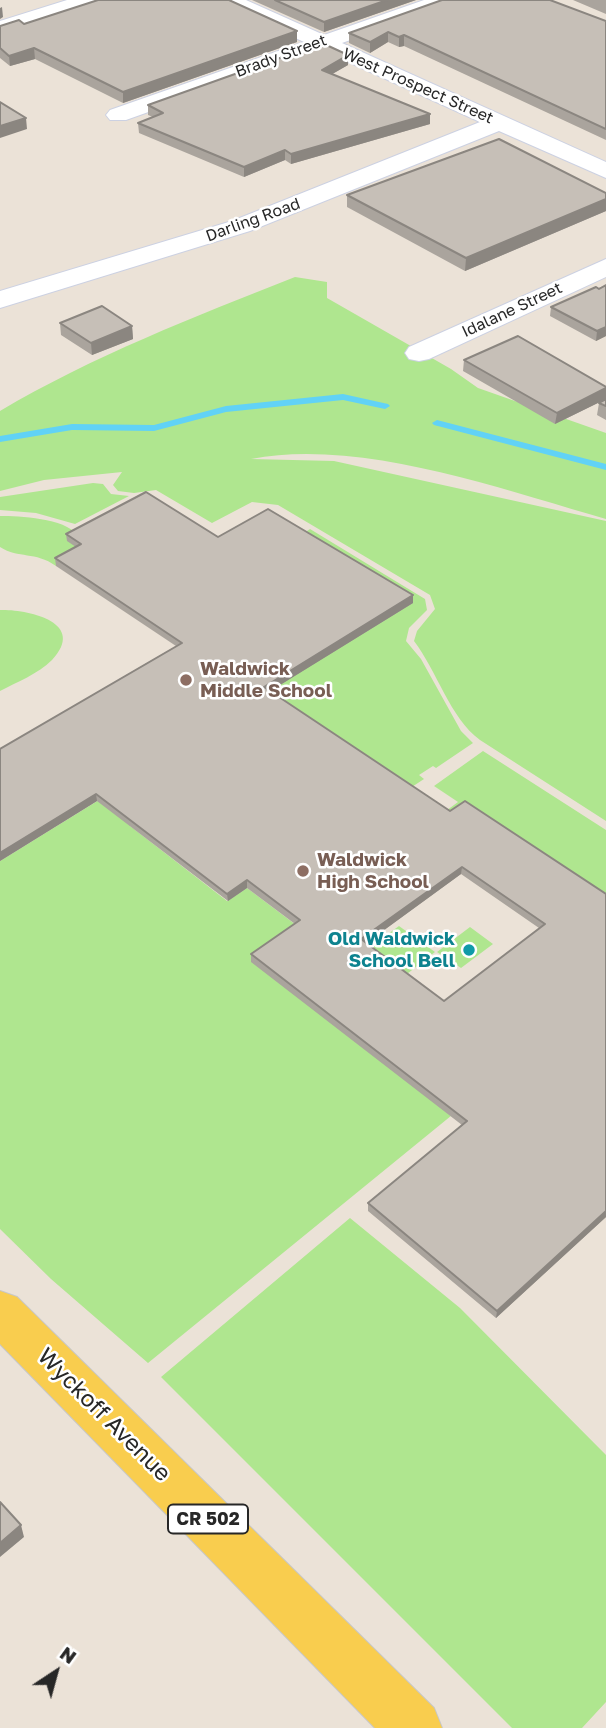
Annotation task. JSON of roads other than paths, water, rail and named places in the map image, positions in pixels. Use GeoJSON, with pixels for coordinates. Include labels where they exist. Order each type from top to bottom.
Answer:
{"type":"FeatureCollection","features":[{"type":"Feature","properties":{"kind":"main road","name":"Wyckoff Avenue"},"geometry":{"type":"LineString","coordinates":[[0,1312],[414,1728]]}},
{"type":"Feature","properties":{"kind":"street"},"geometry":{"type":"LineString","coordinates":[[0,28],[88,0]]}},
{"type":"Feature","properties":{"kind":"street","name":"West Prospect Street"},"geometry":{"type":"LineString","coordinates":[[229,0],[606,171]]}},
{"type":"Feature","properties":{"kind":"street","name":"Brady Street"},"geometry":{"type":"LineString","coordinates":[[118,115],[444,0]]}},
{"type":"Feature","properties":{"kind":"street","name":"Darling Road"},"geometry":{"type":"LineString","coordinates":[[0,300],[241,226],[499,123]]}},
{"type":"Feature","properties":{"kind":"street","name":"Idalane Street"},"geometry":{"type":"LineString","coordinates":[[419,353],[606,267]]}},
{"type":"Feature","properties":{"kind":"waterway"},"geometry":{"type":"LineString","coordinates":[[0,439],[72,427],[154,428],[226,409],[343,397],[385,406]]}},
{"type":"Feature","properties":{"kind":"waterway"},"geometry":{"type":"LineString","coordinates":[[437,423],[606,467]]}},
{"type":"Feature","properties":{"kind":"place","name":"Waldwick Middle School"},"geometry":{"type":"Point","coordinates":[186,680]}},
{"type":"Feature","properties":{"kind":"place","name":"Waldwick High School"},"geometry":{"type":"Point","coordinates":[303,871]}},
{"type":"Feature","properties":{"kind":"place","name":"Old Waldwick School Bell"},"geometry":{"type":"Point","coordinates":[469,950]}}]}
